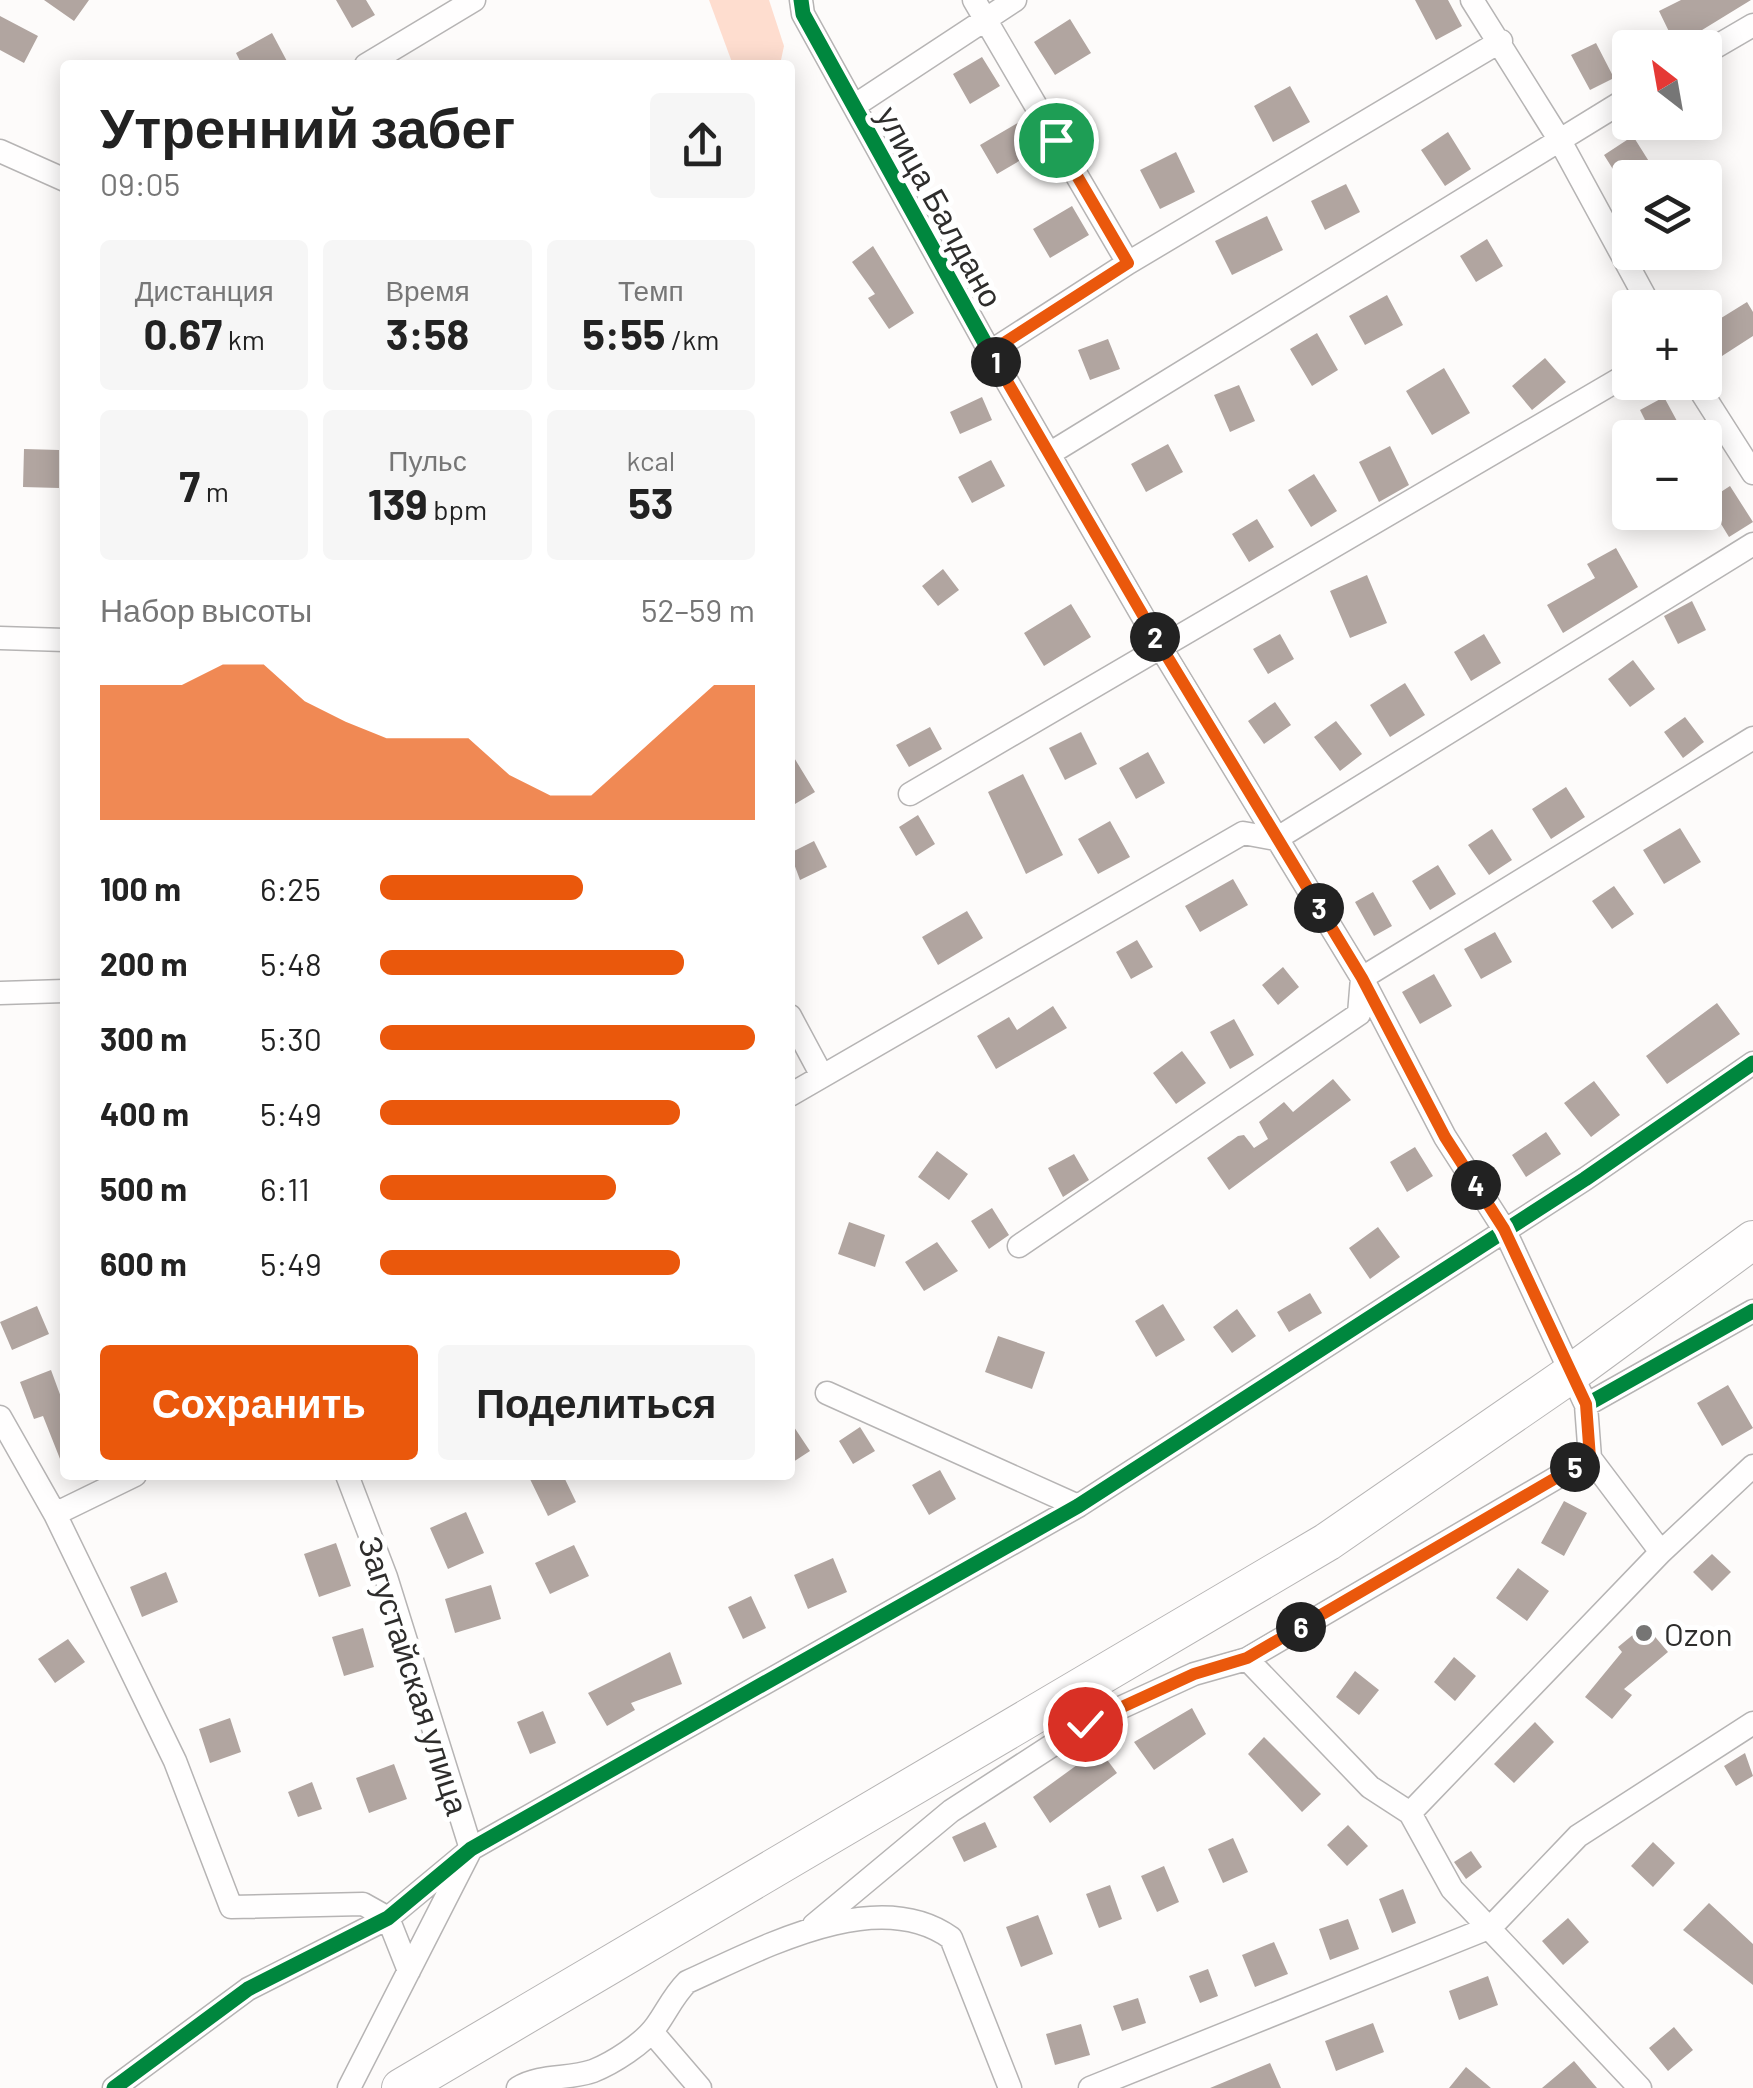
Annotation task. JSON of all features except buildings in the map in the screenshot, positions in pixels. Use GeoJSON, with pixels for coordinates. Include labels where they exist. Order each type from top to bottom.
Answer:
{"type":"FeatureCollection","features":[{"type":"Feature","properties":{"kind":"main road"},"geometry":{"type":"LineString","coordinates":[[401,2088],[1578,1390],[1753,1240]]}},
{"type":"Feature","properties":{"kind":"street"},"geometry":{"type":"LineString","coordinates":[[374,60],[474,0]]}},
{"type":"Feature","properties":{"kind":"street","name":"улица Балдано"},"geometry":{"type":"LineString","coordinates":[[801,0],[803,14],[990,352],[1162,648],[1362,978],[1445,1137],[1504,1229],[1578,1390],[1590,1458]]}},
{"type":"Feature","properties":{"kind":"street"},"geometry":{"type":"LineString","coordinates":[[854,106],[979,9],[1015,0]]}},
{"type":"Feature","properties":{"kind":"street"},"geometry":{"type":"LineString","coordinates":[[1472,0],[1559,139],[1641,290]]}},
{"type":"Feature","properties":{"kind":"street"},"geometry":{"type":"LineString","coordinates":[[979,9],[1128,263]]}},
{"type":"Feature","properties":{"kind":"street"},"geometry":{"type":"LineString","coordinates":[[1722,43],[1753,25]]}},
{"type":"Feature","properties":{"kind":"street"},"geometry":{"type":"LineString","coordinates":[[990,352],[1128,263],[1500,40]]}},
{"type":"Feature","properties":{"kind":"street"},"geometry":{"type":"LineString","coordinates":[[1049,454],[1612,108]]}},
{"type":"Feature","properties":{"kind":"street"},"geometry":{"type":"LineString","coordinates":[[0,151],[60,178]]}},
{"type":"Feature","properties":{"kind":"street"},"geometry":{"type":"LineString","coordinates":[[910,794],[1612,384]]}},
{"type":"Feature","properties":{"kind":"street"},"geometry":{"type":"LineString","coordinates":[[1706,400],[1753,473]]}},
{"type":"Feature","properties":{"kind":"street"},"geometry":{"type":"LineString","coordinates":[[795,1092],[1243,833],[1276,839],[1753,544]]}},
{"type":"Feature","properties":{"kind":"street"},"geometry":{"type":"LineString","coordinates":[[0,638],[60,640]]}},
{"type":"Feature","properties":{"kind":"street"},"geometry":{"type":"LineString","coordinates":[[1020,1246],[1359,1014],[1362,978],[1753,738]]}},
{"type":"Feature","properties":{"kind":"street"},"geometry":{"type":"LineString","coordinates":[[0,993],[60,991]]}},
{"type":"Feature","properties":{"kind":"street"},"geometry":{"type":"LineString","coordinates":[[795,1025],[821,1074]]}},
{"type":"Feature","properties":{"kind":"street"},"geometry":{"type":"LineString","coordinates":[[114,2088],[248,1989],[388,1918],[471,1849],[1078,1506],[1753,1063]]}},
{"type":"Feature","properties":{"kind":"street"},"geometry":{"type":"LineString","coordinates":[[1578,1390],[1753,1311]]}},
{"type":"Feature","properties":{"kind":"street"},"geometry":{"type":"LineString","coordinates":[[827,1393],[1078,1506]]}},
{"type":"Feature","properties":{"kind":"street"},"geometry":{"type":"LineString","coordinates":[[0,1416],[55,1514],[175,1761],[231,1907],[363,1904],[388,1918],[409,1970]]}},
{"type":"Feature","properties":{"kind":"street"},"geometry":{"type":"LineString","coordinates":[[518,2088],[537,2078],[589,2072],[652,2032],[672,1996],[687,1982],[814,1925],[951,1811],[1085,1724],[1194,1674],[1247,1658],[1590,1458],[1660,1552]]}},
{"type":"Feature","properties":{"kind":"street"},"geometry":{"type":"LineString","coordinates":[[1410,1813],[1660,1552],[1753,1466]]}},
{"type":"Feature","properties":{"kind":"street"},"geometry":{"type":"LineString","coordinates":[[55,1514],[125,1480]]}},
{"type":"Feature","properties":{"kind":"street","name":"Загустайская улица"},"geometry":{"type":"LineString","coordinates":[[348,2088],[471,1849],[386,1576],[349,1480]]}},
{"type":"Feature","properties":{"kind":"street"},"geometry":{"type":"LineString","coordinates":[[1247,1658],[1370,1787],[1410,1813],[1452,1889],[1640,2088]]}},
{"type":"Feature","properties":{"kind":"street"},"geometry":{"type":"LineString","coordinates":[[1090,2088],[1491,1927],[1578,1836],[1753,1723]]}},
{"type":"Feature","properties":{"kind":"street"},"geometry":{"type":"LineString","coordinates":[[814,1925],[910,1920],[936,1927],[951,1938],[1010,2088]]}},
{"type":"Feature","properties":{"kind":"street"},"geometry":{"type":"LineString","coordinates":[[652,2032],[700,2088]]}},
{"type":"Feature","properties":{"kind":"shaded area"},"geometry":{"type":"Polygon","coordinates":[[[709,0],[769,0],[784,46],[781,60],[731,60],[709,0]]]}},
{"type":"Feature","properties":{"kind":"cycle path"},"geometry":{"type":"LineString","coordinates":[[801,0],[803,14],[990,352],[1161,648],[1362,978],[1445,1137],[1504,1229],[1586,1405],[1753,1311]]}},
{"type":"Feature","properties":{"kind":"cycle path"},"geometry":{"type":"LineString","coordinates":[[114,2088],[248,1989],[388,1918],[471,1849],[1078,1506],[1585,1179],[1753,1063]]}},
{"type":"Feature","properties":{"kind":"place","name":"Ozon"},"geometry":{"type":"Point","coordinates":[1644,1633]}},
{"type":"Feature","properties":{"kind":"route"},"geometry":{"type":"LineString","coordinates":[[1056,140],[1128,263],[990,352],[1162,648],[1362,978],[1445,1137],[1504,1229],[1569,1376],[1586,1404],[1590,1458],[1247,1658],[1194,1674],[1085,1724]]}}]}
